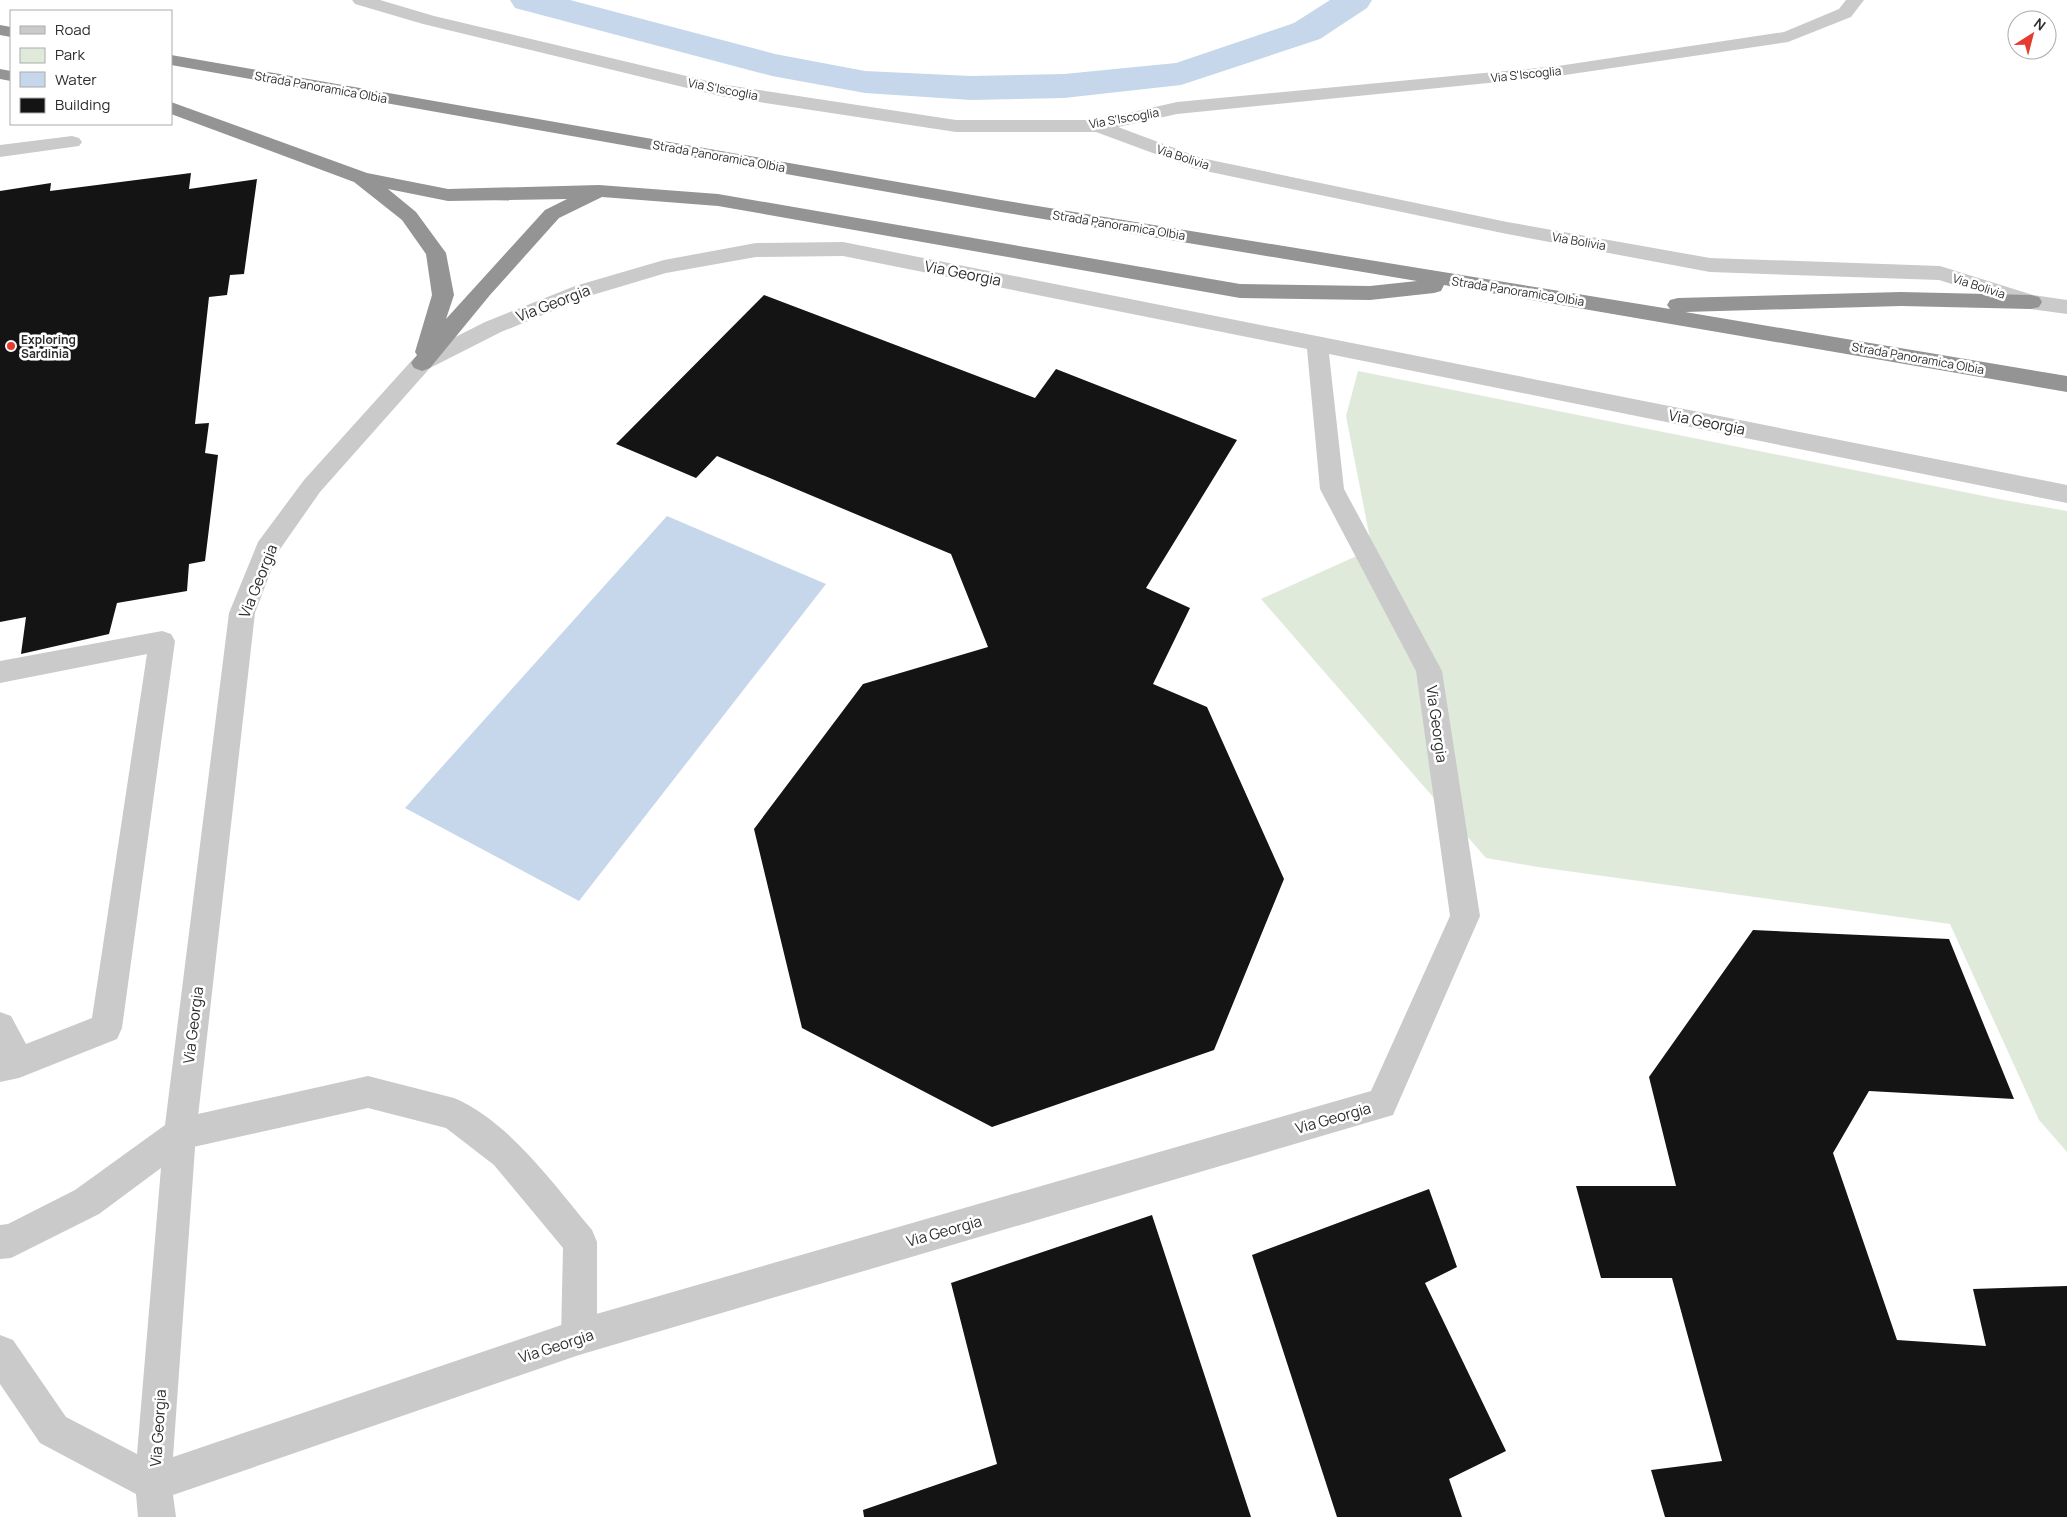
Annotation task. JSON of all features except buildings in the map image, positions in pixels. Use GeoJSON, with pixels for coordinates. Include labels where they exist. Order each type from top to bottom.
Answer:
{"type":"FeatureCollection","features":[{"type":"Feature","properties":{"kind":"highway","name":"Strada Panoramica Olbia"},"geometry":{"type":"LineString","coordinates":[[172,60],[1001,206],[1617,307],[2067,384]]}},
{"type":"Feature","properties":{"kind":"highway"},"geometry":{"type":"LineString","coordinates":[[172,108],[361,178],[448,195],[599,192],[718,200],[1240,290],[1370,293],[1466,282]]}},
{"type":"Feature","properties":{"kind":"highway"},"geometry":{"type":"LineString","coordinates":[[361,178],[409,216],[436,252],[443,295],[422,363]]}},
{"type":"Feature","properties":{"kind":"highway"},"geometry":{"type":"LineString","coordinates":[[422,363],[483,290],[552,214],[599,192]]}},
{"type":"Feature","properties":{"kind":"highway"},"geometry":{"type":"LineString","coordinates":[[1617,307],[1901,299],[2031,302]]}},
{"type":"Feature","properties":{"kind":"street","name":"Via S'Iscoglia"},"geometry":{"type":"LineString","coordinates":[[361,0],[429,20],[720,90],[956,126],[1098,126],[1177,108],[1558,71],[1788,37],[1845,13],[1855,0]]}},
{"type":"Feature","properties":{"kind":"street","name":"Via Bolivia"},"geometry":{"type":"LineString","coordinates":[[1098,126],[1196,163],[1507,228],[1710,265],[1940,273],[2031,302],[2067,307]]}},
{"type":"Feature","properties":{"kind":"street"},"geometry":{"type":"LineString","coordinates":[[0,151],[72,142]]}},
{"type":"Feature","properties":{"kind":"street","name":"Via Georgia"},"geometry":{"type":"LineString","coordinates":[[1317,344],[1332,489],[1429,670],[1466,916],[1382,1104],[579,1337],[155,1500],[180,1134],[242,613],[267,550],[312,486],[422,363],[494,327],[582,291],[664,267],[756,250],[842,249],[1317,344],[2067,494]]}},
{"type":"Feature","properties":{"kind":"street"},"geometry":{"type":"LineString","coordinates":[[0,672],[162,641],[106,1028],[10,1064],[0,1027]]}},
{"type":"Feature","properties":{"kind":"street"},"geometry":{"type":"LineString","coordinates":[[0,1242],[11,1241],[87,1202],[180,1134],[368,1092],[454,1114],[506,1153],[580,1242],[579,1337]]}},
{"type":"Feature","properties":{"kind":"street"},"geometry":{"type":"LineString","coordinates":[[0,1354],[52,1430],[155,1500]]}},
{"type":"Feature","properties":{"kind":"green space"},"geometry":{"type":"Polygon","coordinates":[[[1358,371],[2067,511],[2067,1152],[2039,1120],[1950,924],[1538,867],[1486,858],[1261,599],[1372,549],[1346,416],[1358,371]]]}},
{"type":"Feature","properties":{"kind":"water"},"geometry":{"type":"Polygon","coordinates":[[[667,516],[826,584],[579,901],[405,808],[667,516]]]}},
{"type":"Feature","properties":{"kind":"waterway"},"geometry":{"type":"LineString","coordinates":[[528,0],[772,65],[865,82],[971,88],[1064,86],[1181,74],[1307,31],[1354,0]]}},
{"type":"Feature","properties":{"kind":"place","name":"Exploring Sardinia"},"geometry":{"type":"Point","coordinates":[11,346]}}]}
